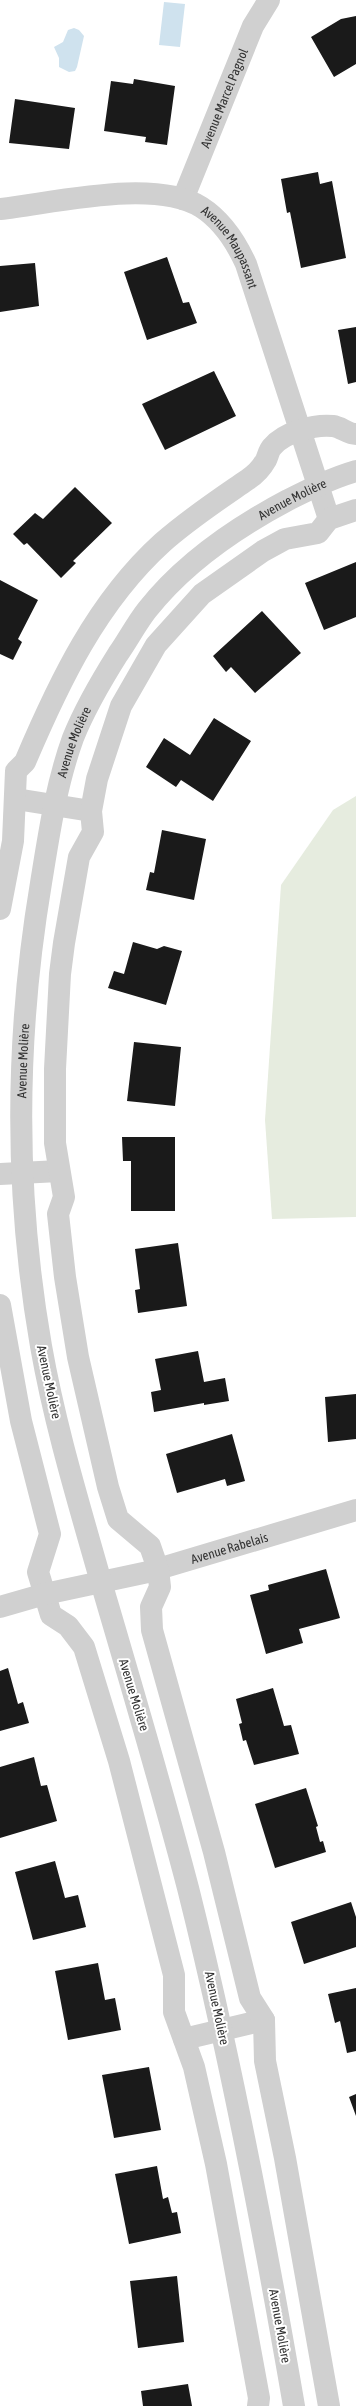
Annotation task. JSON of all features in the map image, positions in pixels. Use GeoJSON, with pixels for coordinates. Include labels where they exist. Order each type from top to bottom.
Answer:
{"type":"FeatureCollection","features":[{"type":"Feature","properties":{"kind":"street","name":"Avenue Marcel Pagnol"},"geometry":{"type":"LineString","coordinates":[[183,199],[253,26],[269,0]]}},
{"type":"Feature","properties":{"kind":"street","name":"Avenue Maupassant"},"geometry":{"type":"LineString","coordinates":[[0,209],[133,193],[183,199],[201,207],[220,222],[233,238],[242,255],[330,519]]}},
{"type":"Feature","properties":{"kind":"street"},"geometry":{"type":"LineString","coordinates":[[0,909],[13,841],[16,771],[25,762],[63,678],[98,618],[116,592],[162,542],[204,508],[256,474],[265,461],[271,447],[282,438],[316,427],[334,426],[356,434]]}},
{"type":"Feature","properties":{"kind":"street","name":"Avenue Molière"},"geometry":{"type":"LineString","coordinates":[[294,2406],[260,2212],[222,2029],[165,1801],[74,1489],[42,1350],[31,1283],[22,1174],[20,1097],[25,990],[54,803],[74,737],[96,688],[147,610],[194,562],[225,538],[271,509],[319,484],[356,471]]}},
{"type":"Feature","properties":{"kind":"street"},"geometry":{"type":"LineString","coordinates":[[329,2406],[285,2158],[265,2061],[264,2020],[250,1998],[214,1852],[152,1630],[151,1607],[160,1587],[158,1568],[150,1546],[118,1519],[108,1486],[78,1357],[66,1284],[58,1214],[64,1197],[55,1143],[55,1069],[60,974],[79,857],[94,832],[91,811],[96,779],[121,706],[156,645],[202,594],[263,552],[285,539],[318,533],[330,519],[356,510]]}},
{"type":"Feature","properties":{"kind":"street"},"geometry":{"type":"LineString","coordinates":[[16,799],[54,803],[91,811]]}},
{"type":"Feature","properties":{"kind":"street"},"geometry":{"type":"LineString","coordinates":[[0,1174],[59,1171]]}},
{"type":"Feature","properties":{"kind":"street"},"geometry":{"type":"LineString","coordinates":[[0,1305],[21,1422],[50,1534],[38,1572],[51,1615],[68,1626],[84,1647],[121,1769],[174,1975],[174,2012],[194,2067],[216,2164],[257,2391],[258,2406]]}},
{"type":"Feature","properties":{"kind":"street","name":"Avenue Rabelais"},"geometry":{"type":"LineString","coordinates":[[101,1582],[158,1568],[356,1510]]}},
{"type":"Feature","properties":{"kind":"street"},"geometry":{"type":"LineString","coordinates":[[0,1607],[45,1594],[101,1582]]}},
{"type":"Feature","properties":{"kind":"street"},"geometry":{"type":"LineString","coordinates":[[184,2039],[264,2020]]}},
{"type":"Feature","properties":{"kind":"shaded area"},"geometry":{"type":"Polygon","coordinates":[[[356,796],[356,1217],[272,1219],[265,1120],[281,885],[333,810],[356,796]]]}},
{"type":"Feature","properties":{"kind":"water"},"geometry":{"type":"Polygon","coordinates":[[[164,2],[185,4],[180,47],[159,45],[164,2]]]}},
{"type":"Feature","properties":{"kind":"water"},"geometry":{"type":"Polygon","coordinates":[[[74,28],[79,30],[84,36],[77,67],[75,71],[69,72],[59,67],[59,58],[54,47],[63,42],[68,30],[74,28]]]}},
{"type":"Feature","properties":{"kind":"building"},"geometry":{"type":"Polygon","coordinates":[[[356,16],[356,64],[334,77],[311,37],[341,19],[356,16]]]}},
{"type":"Feature","properties":{"kind":"building"},"geometry":{"type":"Polygon","coordinates":[[[134,79],[175,86],[167,145],[145,142],[146,137],[104,131],[111,81],[133,84],[134,79]]]}},
{"type":"Feature","properties":{"kind":"building"},"geometry":{"type":"Polygon","coordinates":[[[15,99],[75,108],[69,149],[9,143],[15,99]]]}},
{"type":"Feature","properties":{"kind":"building"},"geometry":{"type":"Polygon","coordinates":[[[318,172],[320,184],[332,181],[346,258],[301,268],[290,212],[287,213],[281,179],[318,172]]]}},
{"type":"Feature","properties":{"kind":"building"},"geometry":{"type":"Polygon","coordinates":[[[167,257],[183,303],[189,302],[197,323],[147,340],[124,272],[167,257]]]}},
{"type":"Feature","properties":{"kind":"building"},"geometry":{"type":"Polygon","coordinates":[[[35,263],[39,306],[0,312],[0,266],[35,263]]]}},
{"type":"Feature","properties":{"kind":"building"},"geometry":{"type":"Polygon","coordinates":[[[356,327],[356,382],[348,384],[338,330],[356,327]]]}},
{"type":"Feature","properties":{"kind":"building"},"geometry":{"type":"Polygon","coordinates":[[[214,371],[236,416],[165,450],[142,404],[214,371]]]}},
{"type":"Feature","properties":{"kind":"building"},"geometry":{"type":"Polygon","coordinates":[[[75,487],[112,523],[73,561],[76,563],[61,578],[27,543],[24,545],[13,534],[35,513],[43,519],[75,487]]]}},
{"type":"Feature","properties":{"kind":"building"},"geometry":{"type":"Polygon","coordinates":[[[356,562],[356,617],[324,630],[305,583],[356,562]]]}},
{"type":"Feature","properties":{"kind":"building"},"geometry":{"type":"Polygon","coordinates":[[[0,580],[38,600],[18,639],[22,642],[13,660],[0,654],[0,580]]]}},
{"type":"Feature","properties":{"kind":"building"},"geometry":{"type":"Polygon","coordinates":[[[262,611],[301,653],[255,693],[231,667],[226,672],[213,656],[262,611]]]}},
{"type":"Feature","properties":{"kind":"building"},"geometry":{"type":"Polygon","coordinates":[[[214,718],[251,741],[213,801],[181,780],[176,787],[146,767],[164,738],[190,755],[214,718]]]}},
{"type":"Feature","properties":{"kind":"building"},"geometry":{"type":"Polygon","coordinates":[[[162,830],[206,839],[194,900],[146,890],[150,872],[154,873],[162,830]]]}},
{"type":"Feature","properties":{"kind":"building"},"geometry":{"type":"Polygon","coordinates":[[[133,942],[157,949],[164,946],[182,951],[166,1005],[108,988],[114,971],[124,974],[133,942]]]}},
{"type":"Feature","properties":{"kind":"building"},"geometry":{"type":"Polygon","coordinates":[[[134,1042],[181,1047],[175,1106],[127,1101],[134,1042]]]}},
{"type":"Feature","properties":{"kind":"building"},"geometry":{"type":"Polygon","coordinates":[[[122,1137],[175,1137],[175,1211],[131,1211],[131,1161],[123,1161],[122,1137]]]}},
{"type":"Feature","properties":{"kind":"building"},"geometry":{"type":"Polygon","coordinates":[[[178,1243],[187,1306],[138,1313],[135,1290],[140,1289],[135,1249],[178,1243]]]}},
{"type":"Feature","properties":{"kind":"building"},"geometry":{"type":"Polygon","coordinates":[[[198,1351],[204,1382],[225,1378],[229,1401],[204,1405],[204,1403],[154,1412],[151,1392],[161,1390],[155,1359],[198,1351]]]}},
{"type":"Feature","properties":{"kind":"building"},"geometry":{"type":"Polygon","coordinates":[[[356,1394],[356,1439],[328,1442],[325,1397],[356,1394]]]}},
{"type":"Feature","properties":{"kind":"building"},"geometry":{"type":"Polygon","coordinates":[[[232,1434],[245,1481],[227,1486],[225,1479],[177,1493],[166,1454],[232,1434]]]}},
{"type":"Feature","properties":{"kind":"building"},"geometry":{"type":"Polygon","coordinates":[[[326,1569],[340,1618],[299,1629],[303,1643],[266,1654],[250,1595],[269,1590],[268,1585],[326,1569]]]}},
{"type":"Feature","properties":{"kind":"building"},"geometry":{"type":"Polygon","coordinates":[[[8,1668],[18,1704],[23,1702],[29,1723],[0,1731],[0,1671],[8,1668]]]}},
{"type":"Feature","properties":{"kind":"building"},"geometry":{"type":"Polygon","coordinates":[[[273,1688],[284,1726],[291,1725],[299,1754],[254,1765],[246,1740],[243,1741],[239,1724],[242,1723],[236,1699],[273,1688]]]}},
{"type":"Feature","properties":{"kind":"building"},"geometry":{"type":"Polygon","coordinates":[[[34,1757],[41,1786],[47,1785],[57,1821],[0,1838],[0,1767],[34,1757]]]}},
{"type":"Feature","properties":{"kind":"building"},"geometry":{"type":"Polygon","coordinates":[[[306,1788],[318,1826],[316,1827],[320,1842],[323,1841],[326,1852],[275,1868],[255,1804],[306,1788]]]}},
{"type":"Feature","properties":{"kind":"building"},"geometry":{"type":"Polygon","coordinates":[[[55,1861],[65,1898],[78,1895],[86,1927],[33,1940],[15,1872],[55,1861]]]}},
{"type":"Feature","properties":{"kind":"building"},"geometry":{"type":"Polygon","coordinates":[[[351,1902],[356,1917],[356,1947],[304,1964],[291,1922],[351,1902]]]}},
{"type":"Feature","properties":{"kind":"building"},"geometry":{"type":"Polygon","coordinates":[[[98,1963],[105,2000],[115,1998],[121,2030],[68,2040],[55,1971],[98,1963]]]}},
{"type":"Feature","properties":{"kind":"building"},"geometry":{"type":"Polygon","coordinates":[[[356,1988],[356,2051],[347,2053],[340,2021],[335,2023],[328,1994],[356,1988]]]}},
{"type":"Feature","properties":{"kind":"building"},"geometry":{"type":"Polygon","coordinates":[[[149,2067],[161,2130],[114,2138],[102,2075],[149,2067]]]}},
{"type":"Feature","properties":{"kind":"building"},"geometry":{"type":"Polygon","coordinates":[[[356,2094],[356,2116],[349,2097],[356,2094]]]}},
{"type":"Feature","properties":{"kind":"building"},"geometry":{"type":"Polygon","coordinates":[[[157,2166],[163,2199],[168,2197],[172,2213],[177,2212],[181,2233],[129,2244],[115,2174],[157,2166]]]}},
{"type":"Feature","properties":{"kind":"building"},"geometry":{"type":"Polygon","coordinates":[[[177,2276],[184,2342],[138,2348],[130,2281],[177,2276]]]}},
{"type":"Feature","properties":{"kind":"building"},"geometry":{"type":"Polygon","coordinates":[[[188,2384],[192,2406],[143,2406],[141,2391],[188,2384]]]}}]}
